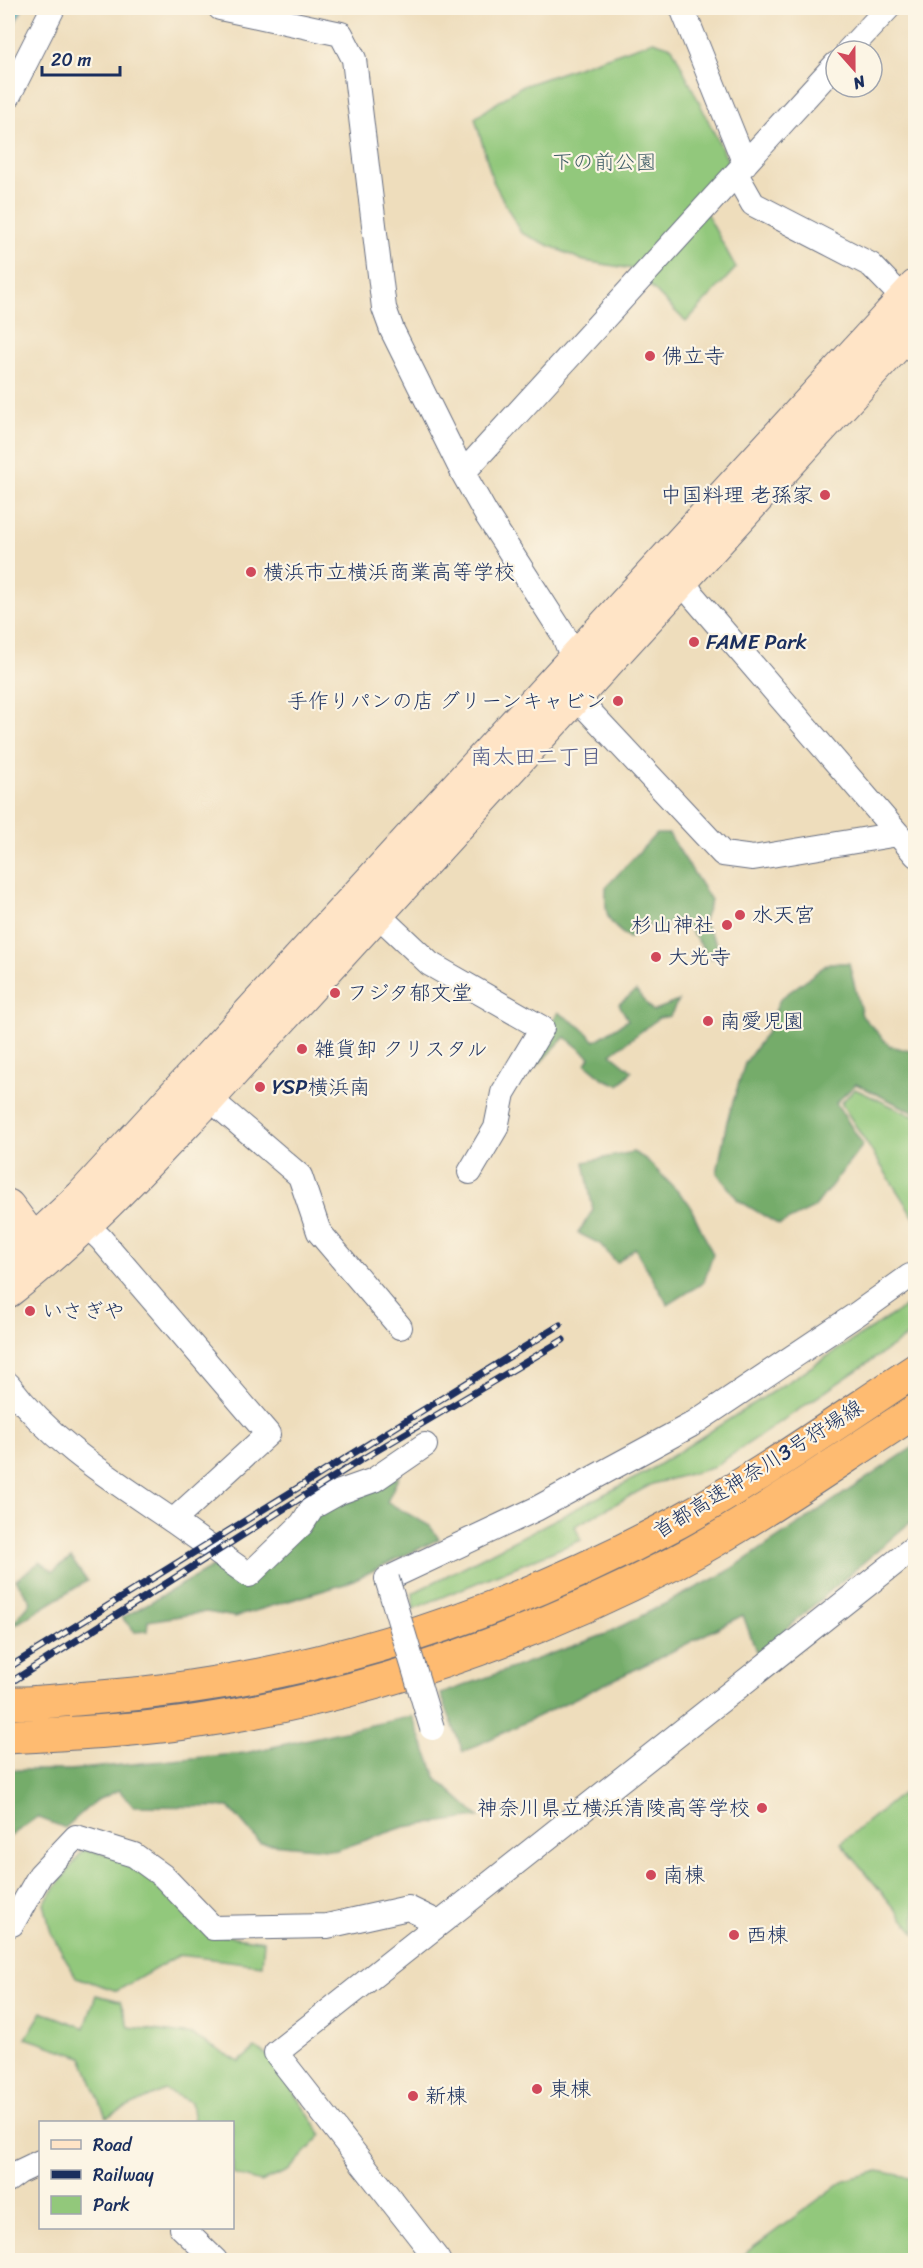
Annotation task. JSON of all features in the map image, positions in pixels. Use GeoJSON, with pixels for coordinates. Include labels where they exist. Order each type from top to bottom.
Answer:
{"type":"FeatureCollection","features":[{"type":"Feature","properties":{"kind":"highway","name":"首都高速神奈川3号狩場線"},"geometry":{"type":"LineString","coordinates":[[8,1703],[133,1694],[216,1684],[278,1672],[431,1631],[528,1593],[612,1556],[688,1516],[736,1488],[915,1370]]}},
{"type":"Feature","properties":{"kind":"highway","name":"首都高速神奈川3号狩場線"},"geometry":{"type":"LineString","coordinates":[[8,1737],[136,1729],[200,1721],[271,1708],[441,1664],[530,1630],[624,1587],[720,1537],[915,1411]]}},
{"type":"Feature","properties":{"kind":"main road"},"geometry":{"type":"LineString","coordinates":[[8,1261],[41,1250],[84,1223],[135,1175],[209,1098],[683,580],[912,303]]}},
{"type":"Feature","properties":{"kind":"main road"},"geometry":{"type":"LineString","coordinates":[[8,1291],[82,1196],[573,659],[912,303]]}},
{"type":"Feature","properties":{"kind":"main road"},"geometry":{"type":"LineString","coordinates":[[8,1206],[41,1250]]}},
{"type":"Feature","properties":{"kind":"street"},"geometry":{"type":"LineString","coordinates":[[8,97],[53,8]]}},
{"type":"Feature","properties":{"kind":"street"},"geometry":{"type":"LineString","coordinates":[[220,8],[341,34],[354,59],[384,308],[392,330],[463,473],[486,514],[563,634],[573,659],[579,692],[587,709],[723,854],[753,858],[898,834]]}},
{"type":"Feature","properties":{"kind":"street"},"geometry":{"type":"LineString","coordinates":[[682,8],[753,204],[871,265],[912,303]]}},
{"type":"Feature","properties":{"kind":"street"},"geometry":{"type":"LineString","coordinates":[[859,39],[888,8]]}},
{"type":"Feature","properties":{"kind":"street"},"geometry":{"type":"LineString","coordinates":[[463,473],[824,77]]}},
{"type":"Feature","properties":{"kind":"street"},"geometry":{"type":"LineString","coordinates":[[683,580],[701,605],[915,855]]}},
{"type":"Feature","properties":{"kind":"street"},"geometry":{"type":"LineString","coordinates":[[377,914],[430,964],[542,1028],[503,1093],[496,1128],[471,1172]]}},
{"type":"Feature","properties":{"kind":"street"},"geometry":{"type":"LineString","coordinates":[[209,1098],[300,1176],[320,1232],[400,1327]]}},
{"type":"Feature","properties":{"kind":"street"},"geometry":{"type":"LineString","coordinates":[[84,1223],[101,1239],[268,1434],[173,1521]]}},
{"type":"Feature","properties":{"kind":"street"},"geometry":{"type":"LineString","coordinates":[[432,1728],[387,1579],[536,1509],[691,1425],[910,1276],[915,1278]]}},
{"type":"Feature","properties":{"kind":"street"},"geometry":{"type":"LineString","coordinates":[[8,1384],[27,1410],[74,1454],[249,1575],[302,1524],[313,1507],[340,1492],[374,1480],[426,1445]]}},
{"type":"Feature","properties":{"kind":"street"},"geometry":{"type":"LineString","coordinates":[[438,2260],[276,2053],[915,1546]]}},
{"type":"Feature","properties":{"kind":"street"},"geometry":{"type":"LineString","coordinates":[[8,1925],[12,1924],[40,1875],[76,1837],[134,1855],[163,1875],[213,1928],[327,1926],[408,1908],[440,1923]]}},
{"type":"Feature","properties":{"kind":"street"},"geometry":{"type":"LineString","coordinates":[[8,2180],[39,2162]]}},
{"type":"Feature","properties":{"kind":"street"},"geometry":{"type":"LineString","coordinates":[[183,2229],[215,2260]]}},
{"type":"Feature","properties":{"kind":"green space","name":"下の前公園"},"geometry":{"type":"Polygon","coordinates":[[[653,41],[672,47],[730,165],[697,196],[736,268],[686,322],[633,269],[584,261],[521,233],[493,181],[475,118],[520,87],[653,41]]]}},
{"type":"Feature","properties":{"kind":"green space"},"geometry":{"type":"Polygon","coordinates":[[[656,834],[669,834],[711,900],[703,922],[721,951],[711,959],[681,918],[658,928],[648,925],[629,938],[615,927],[608,917],[606,887],[656,834]]]}},
{"type":"Feature","properties":{"kind":"green space"},"geometry":{"type":"Polygon","coordinates":[[[829,963],[849,963],[862,1016],[890,1046],[915,1052],[915,1113],[856,1084],[836,1103],[863,1145],[814,1208],[779,1225],[738,1200],[717,1173],[727,1121],[745,1063],[767,1032],[780,999],[829,963]]]}},
{"type":"Feature","properties":{"kind":"green space"},"geometry":{"type":"Polygon","coordinates":[[[636,991],[653,1011],[678,1001],[670,1016],[659,1018],[611,1054],[632,1071],[619,1085],[604,1079],[586,1064],[590,1057],[565,1037],[536,1067],[537,1052],[558,1012],[581,1027],[595,1041],[628,1020],[619,1004],[636,991]]]}},
{"type":"Feature","properties":{"kind":"green space"},"geometry":{"type":"Polygon","coordinates":[[[855,1089],[915,1117],[915,1219],[841,1103],[855,1089]]]}},
{"type":"Feature","properties":{"kind":"green space"},"geometry":{"type":"Polygon","coordinates":[[[633,1152],[646,1159],[688,1202],[713,1254],[704,1282],[668,1305],[635,1248],[617,1263],[600,1244],[578,1233],[593,1210],[584,1162],[633,1152]]]}},
{"type":"Feature","properties":{"kind":"green space"},"geometry":{"type":"Polygon","coordinates":[[[915,1302],[915,1331],[712,1468],[652,1484],[575,1526],[581,1540],[413,1609],[413,1593],[647,1472],[915,1302]]]}},
{"type":"Feature","properties":{"kind":"green space"},"geometry":{"type":"Polygon","coordinates":[[[915,1446],[915,1518],[757,1654],[743,1615],[463,1752],[441,1694],[606,1634],[725,1573],[915,1446]]]}},
{"type":"Feature","properties":{"kind":"green space"},"geometry":{"type":"Polygon","coordinates":[[[399,1476],[387,1502],[430,1526],[439,1539],[345,1584],[235,1617],[206,1612],[148,1621],[147,1631],[135,1632],[122,1618],[218,1564],[240,1581],[320,1513],[399,1476]]]}},
{"type":"Feature","properties":{"kind":"green space"},"geometry":{"type":"Polygon","coordinates":[[[71,1558],[87,1581],[8,1629],[31,1602],[16,1580],[40,1562],[53,1571],[71,1558]]]}},
{"type":"Feature","properties":{"kind":"green space"},"geometry":{"type":"Polygon","coordinates":[[[412,1716],[437,1779],[479,1817],[404,1827],[337,1850],[260,1843],[229,1807],[133,1806],[119,1790],[95,1801],[65,1828],[37,1817],[8,1838],[8,1770],[70,1770],[245,1753],[412,1716]]]}},
{"type":"Feature","properties":{"kind":"green space"},"geometry":{"type":"Polygon","coordinates":[[[915,1783],[915,1933],[841,1843],[915,1783]]]}},
{"type":"Feature","properties":{"kind":"green space"},"geometry":{"type":"Polygon","coordinates":[[[83,1850],[118,1857],[151,1878],[212,1934],[264,1941],[262,1965],[179,1955],[117,1991],[76,1977],[51,1933],[44,1903],[83,1850]]]}},
{"type":"Feature","properties":{"kind":"green space"},"geometry":{"type":"Polygon","coordinates":[[[96,1995],[120,2001],[129,2027],[192,2035],[239,2062],[255,2048],[270,2057],[322,2135],[288,2171],[260,2182],[234,2174],[234,2121],[194,2121],[191,2102],[165,2090],[106,2117],[82,2057],[26,2038],[42,2012],[85,2028],[96,1995]]]}},
{"type":"Feature","properties":{"kind":"green space"},"geometry":{"type":"Polygon","coordinates":[[[878,2171],[915,2178],[915,2260],[736,2260],[845,2180],[878,2171]]]}},
{"type":"Feature","properties":{"kind":"water"},"geometry":{"type":"Polygon","coordinates":[[[8,8],[23,8],[8,35],[8,8]]]}},
{"type":"Feature","properties":{"kind":"railway"},"geometry":{"type":"LineString","coordinates":[[8,1668],[560,1325]]}},
{"type":"Feature","properties":{"kind":"railway"},"geometry":{"type":"LineString","coordinates":[[8,1684],[359,1461],[563,1340]]}},
{"type":"Feature","properties":{"kind":"place","name":"佛立寺"},"geometry":{"type":"Point","coordinates":[650,356]}},
{"type":"Feature","properties":{"kind":"place","name":"中国料理 老孫家"},"geometry":{"type":"Point","coordinates":[825,495]}},
{"type":"Feature","properties":{"kind":"place","name":"横浜市立横浜商業高等学校"},"geometry":{"type":"Point","coordinates":[251,572]}},
{"type":"Feature","properties":{"kind":"place","name":"FAME Park"},"geometry":{"type":"Point","coordinates":[694,642]}},
{"type":"Feature","properties":{"kind":"place","name":"手作りパンの店 グリーンキャビン"},"geometry":{"type":"Point","coordinates":[618,701]}},
{"type":"Feature","properties":{"kind":"place","name":"水天宮"},"geometry":{"type":"Point","coordinates":[740,915]}},
{"type":"Feature","properties":{"kind":"place","name":"杉山神社"},"geometry":{"type":"Point","coordinates":[727,925]}},
{"type":"Feature","properties":{"kind":"place","name":"大光寺"},"geometry":{"type":"Point","coordinates":[656,957]}},
{"type":"Feature","properties":{"kind":"place","name":"フジタ郁文堂"},"geometry":{"type":"Point","coordinates":[335,993]}},
{"type":"Feature","properties":{"kind":"place","name":"南愛児園"},"geometry":{"type":"Point","coordinates":[708,1021]}},
{"type":"Feature","properties":{"kind":"place","name":"雑貨卸 クリスタル"},"geometry":{"type":"Point","coordinates":[302,1049]}},
{"type":"Feature","properties":{"kind":"place","name":"YSP横浜南"},"geometry":{"type":"Point","coordinates":[260,1087]}},
{"type":"Feature","properties":{"kind":"place","name":"いさぎや"},"geometry":{"type":"Point","coordinates":[30,1311]}},
{"type":"Feature","properties":{"kind":"place","name":"神奈川県立横浜清陵高等学校"},"geometry":{"type":"Point","coordinates":[762,1808]}},
{"type":"Feature","properties":{"kind":"place","name":"南棟"},"geometry":{"type":"Point","coordinates":[651,1875]}},
{"type":"Feature","properties":{"kind":"place","name":"西棟"},"geometry":{"type":"Point","coordinates":[734,1935]}},
{"type":"Feature","properties":{"kind":"place","name":"東棟"},"geometry":{"type":"Point","coordinates":[537,2089]}},
{"type":"Feature","properties":{"kind":"place","name":"新棟"},"geometry":{"type":"Point","coordinates":[413,2096]}},
{"type":"Feature","properties":{"kind":"district","name":"南太田二丁目"},"geometry":{"type":"Point","coordinates":[536,756]}}]}
